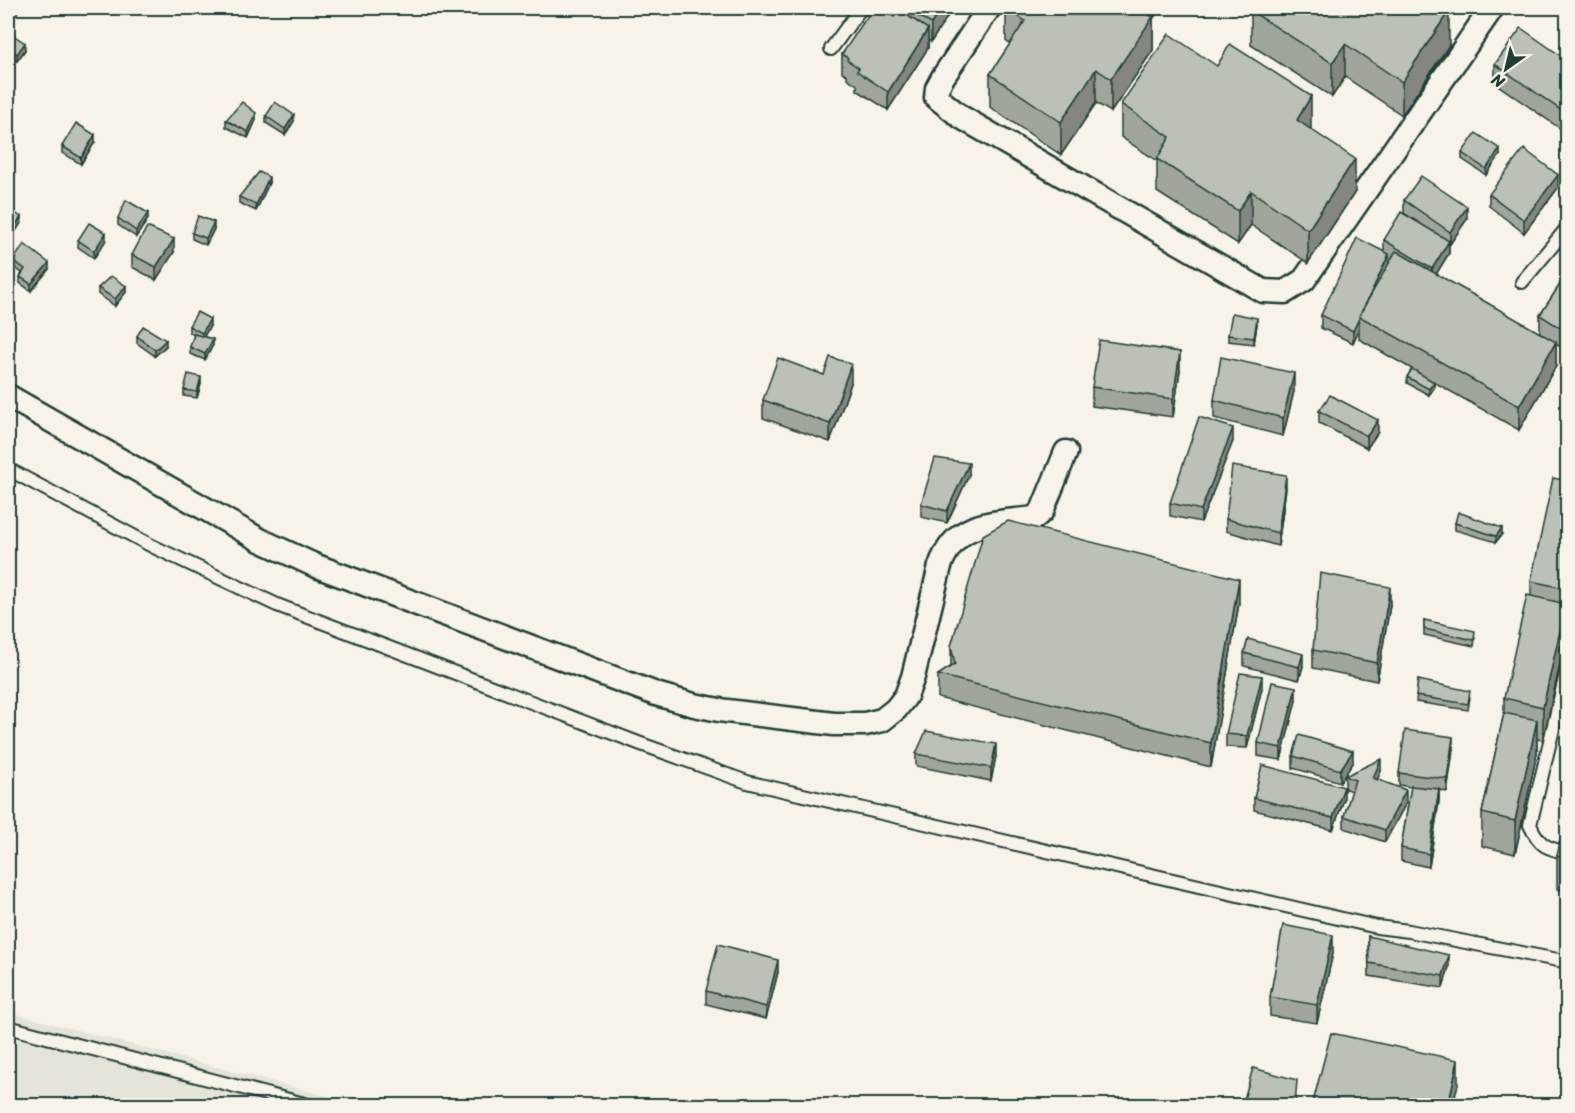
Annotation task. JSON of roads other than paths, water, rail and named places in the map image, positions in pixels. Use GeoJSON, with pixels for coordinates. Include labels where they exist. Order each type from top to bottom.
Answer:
{"type":"FeatureCollection","features":[{"type":"Feature","properties":{"kind":"street"},"geometry":{"type":"LineString","coordinates":[[989,8],[943,77],[937,88],[936,97],[961,117],[1263,291],[1285,292],[1304,280],[1492,8]]}},
{"type":"Feature","properties":{"kind":"street"},"geometry":{"type":"LineString","coordinates":[[8,396],[260,540],[314,565],[684,703],[719,710],[834,724],[865,724],[882,720],[896,709],[906,696],[913,677],[940,566],[947,549],[958,536],[981,525],[1034,518],[1038,515],[1042,511],[1066,452]]}},
{"type":"Feature","properties":{"kind":"lane"},"geometry":{"type":"LineString","coordinates":[[831,49],[861,8]]}},
{"type":"Feature","properties":{"kind":"lane"},"geometry":{"type":"LineString","coordinates":[[1522,282],[1568,227]]}},
{"type":"Feature","properties":{"kind":"lane"},"geometry":{"type":"LineString","coordinates":[[8,469],[152,546],[277,605],[630,740],[747,782],[1377,927],[1409,931],[1568,962]]}},
{"type":"Feature","properties":{"kind":"lane"},"geometry":{"type":"LineString","coordinates":[[1568,666],[1530,825],[1537,841],[1552,850],[1568,853]]}},
{"type":"Feature","properties":{"kind":"lane"},"geometry":{"type":"LineString","coordinates":[[8,1027],[312,1106]]}}]}
